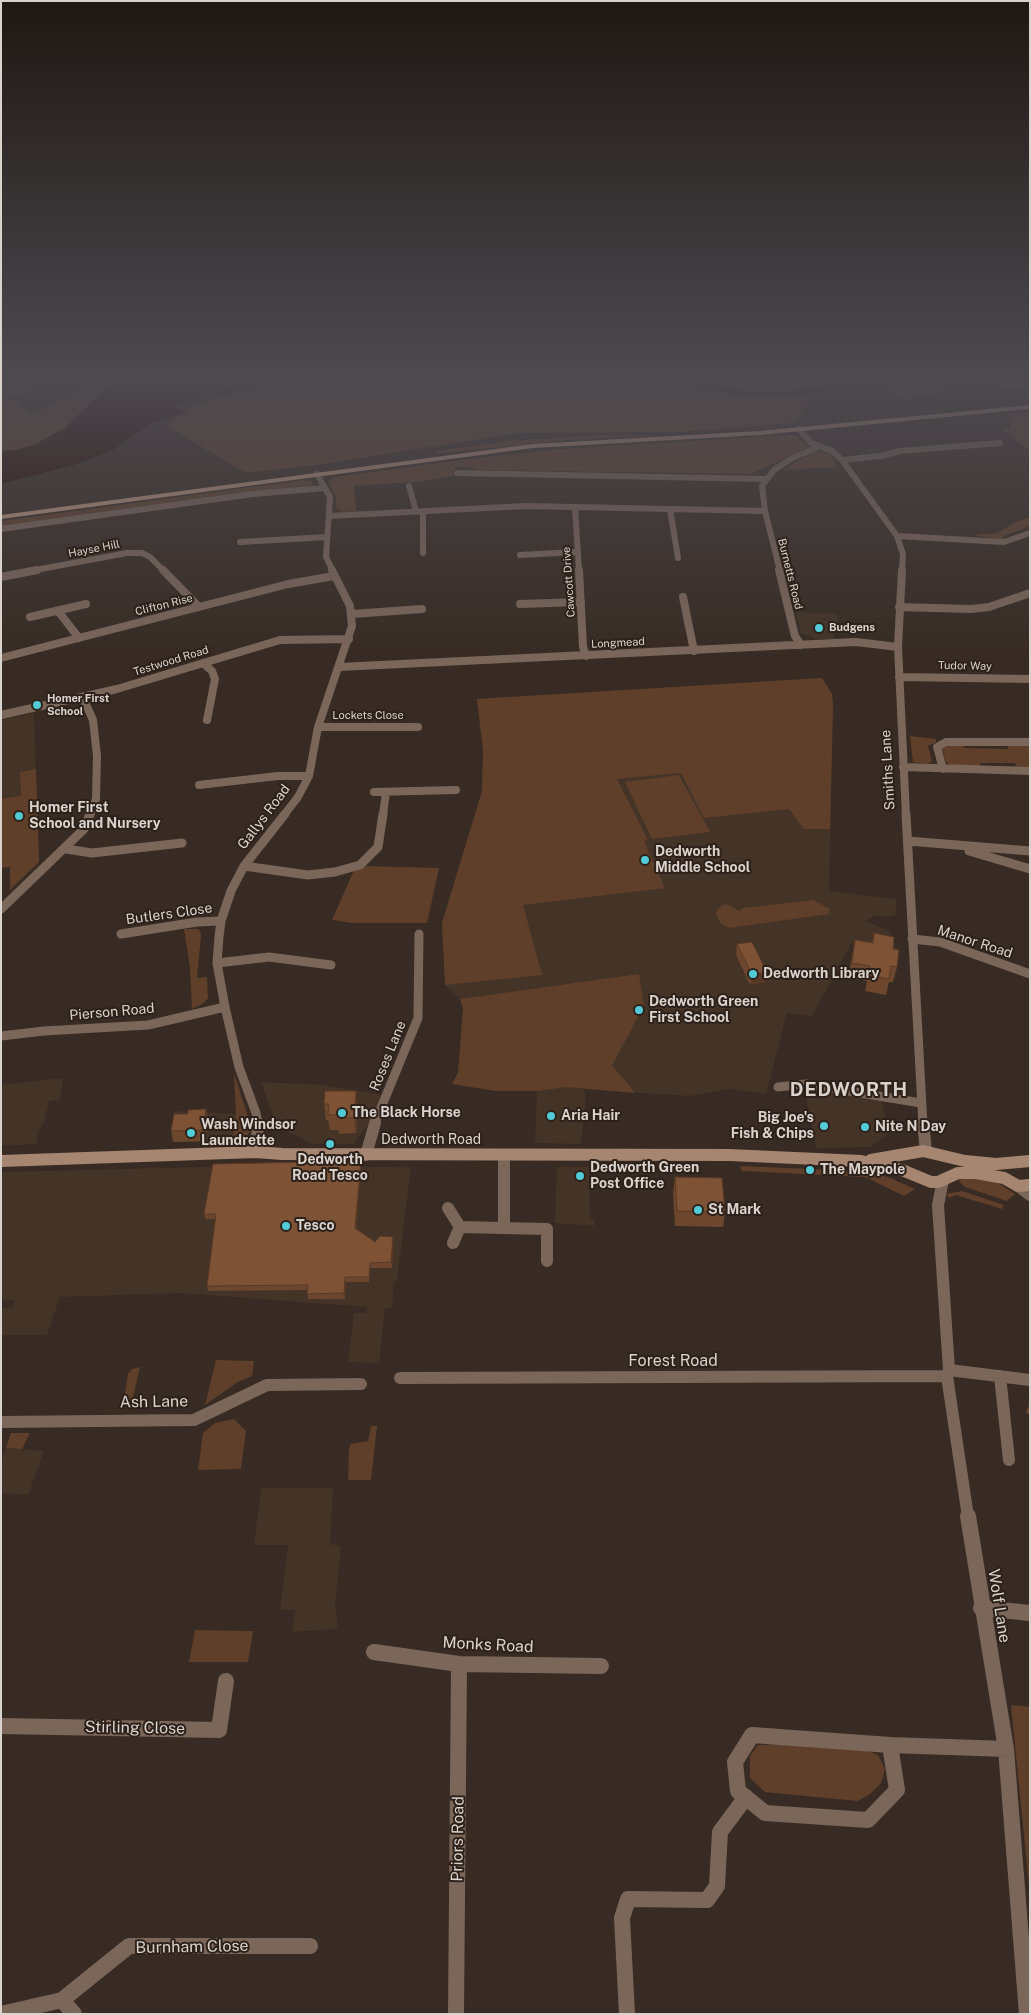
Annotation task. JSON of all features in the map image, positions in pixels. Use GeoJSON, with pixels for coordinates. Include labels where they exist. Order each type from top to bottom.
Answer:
{"type":"FeatureCollection","features":[{"type":"Feature","properties":{"kind":"main road"},"geometry":{"type":"LineString","coordinates":[[1,517],[324,473]]}},
{"type":"Feature","properties":{"kind":"main road"},"geometry":{"type":"LineString","coordinates":[[926,1151],[943,1157],[996,1164],[1022,1163]]}},
{"type":"Feature","properties":{"kind":"main road","name":"Dedworth Road"},"geometry":{"type":"LineString","coordinates":[[861,1161],[926,1151]]}},
{"type":"Feature","properties":{"kind":"main road","name":"Dedworth Road"},"geometry":{"type":"LineString","coordinates":[[1,1161],[256,1152],[366,1155],[729,1155],[861,1161],[885,1166],[931,1182],[976,1173],[1004,1178],[1024,1186]]}},
{"type":"Feature","properties":{"kind":"main road"},"geometry":{"type":"LineString","coordinates":[[914,1154],[909,1160],[909,1165],[920,1178]]}},
{"type":"Feature","properties":{"kind":"main road"},"geometry":{"type":"LineString","coordinates":[[943,1157],[950,1166],[946,1178]]}},
{"type":"Feature","properties":{"kind":"main road"},"geometry":{"type":"LineString","coordinates":[[1004,1178],[1001,1168],[1022,1163]]}},
{"type":"Feature","properties":{"kind":"street"},"geometry":{"type":"LineString","coordinates":[[520,473],[748,477],[766,479],[771,473]]}},
{"type":"Feature","properties":{"kind":"street","name":"Smiths Lane"},"geometry":{"type":"LineString","coordinates":[[852,473],[898,536],[903,554],[899,606],[899,677],[921,1103],[926,1151]]}},
{"type":"Feature","properties":{"kind":"street"},"geometry":{"type":"LineString","coordinates":[[317,474],[330,497],[326,557],[350,606],[352,614],[422,609]]}},
{"type":"Feature","properties":{"kind":"street","name":"Burnetts Road"},"geometry":{"type":"LineString","coordinates":[[766,479],[762,492],[765,511],[795,636],[801,645]]}},
{"type":"Feature","properties":{"kind":"street"},"geometry":{"type":"LineString","coordinates":[[1,529],[253,494],[325,488]]}},
{"type":"Feature","properties":{"kind":"street"},"geometry":{"type":"LineString","coordinates":[[407,490],[419,511],[422,552]]}},
{"type":"Feature","properties":{"kind":"street"},"geometry":{"type":"LineString","coordinates":[[329,516],[480,507],[765,511]]}},
{"type":"Feature","properties":{"kind":"street","name":"Cawcott Drive"},"geometry":{"type":"LineString","coordinates":[[575,507],[586,656]]}},
{"type":"Feature","properties":{"kind":"street"},"geometry":{"type":"LineString","coordinates":[[670,509],[678,558]]}},
{"type":"Feature","properties":{"kind":"street"},"geometry":{"type":"LineString","coordinates":[[898,536],[996,544],[1030,533]]}},
{"type":"Feature","properties":{"kind":"street"},"geometry":{"type":"LineString","coordinates":[[239,542],[327,537]]}},
{"type":"Feature","properties":{"kind":"street"},"geometry":{"type":"LineString","coordinates":[[520,555],[577,552]]}},
{"type":"Feature","properties":{"kind":"street","name":"Hayse Hill"},"geometry":{"type":"LineString","coordinates":[[1,577],[127,553],[142,553],[150,557],[200,607]]}},
{"type":"Feature","properties":{"kind":"street","name":"Clifton Rise"},"geometry":{"type":"LineString","coordinates":[[1,658],[288,584],[334,576]]}},
{"type":"Feature","properties":{"kind":"street"},"geometry":{"type":"LineString","coordinates":[[899,606],[971,609],[989,607],[1030,593]]}},
{"type":"Feature","properties":{"kind":"street"},"geometry":{"type":"LineString","coordinates":[[683,597],[694,651]]}},
{"type":"Feature","properties":{"kind":"street"},"geometry":{"type":"LineString","coordinates":[[520,604],[581,602]]}},
{"type":"Feature","properties":{"kind":"street"},"geometry":{"type":"LineString","coordinates":[[30,617],[86,604]]}},
{"type":"Feature","properties":{"kind":"street"},"geometry":{"type":"LineString","coordinates":[[58,611],[79,638]]}},
{"type":"Feature","properties":{"kind":"street","name":"Gallys Road"},"geometry":{"type":"LineString","coordinates":[[256,1152],[258,1125],[256,1113],[240,1067],[225,1007],[217,963],[221,921],[231,891],[244,866],[298,798],[309,776],[318,727],[349,638],[352,614]]}},
{"type":"Feature","properties":{"kind":"street","name":"Testwood Road"},"geometry":{"type":"LineString","coordinates":[[1,716],[83,698],[280,640],[349,638]]}},
{"type":"Feature","properties":{"kind":"street","name":"Longmead"},"geometry":{"type":"LineString","coordinates":[[339,667],[856,642],[898,647]]}},
{"type":"Feature","properties":{"kind":"street"},"geometry":{"type":"LineString","coordinates":[[204,663],[212,671],[215,679],[208,717],[218,713]]}},
{"type":"Feature","properties":{"kind":"street","name":"Tudor Way"},"geometry":{"type":"LineString","coordinates":[[899,677],[1030,679]]}},
{"type":"Feature","properties":{"kind":"street"},"geometry":{"type":"LineString","coordinates":[[1,909],[66,849],[84,829],[96,799],[97,756],[93,720],[83,698]]}},
{"type":"Feature","properties":{"kind":"street","name":"Lockets Close"},"geometry":{"type":"LineString","coordinates":[[318,727],[418,727]]}},
{"type":"Feature","properties":{"kind":"street"},"geometry":{"type":"LineString","coordinates":[[943,769],[937,747],[946,742],[1030,742]]}},
{"type":"Feature","properties":{"kind":"street"},"geometry":{"type":"LineString","coordinates":[[903,767],[1030,771]]}},
{"type":"Feature","properties":{"kind":"street"},"geometry":{"type":"LineString","coordinates":[[199,785],[278,776],[309,776]]}},
{"type":"Feature","properties":{"kind":"street"},"geometry":{"type":"LineString","coordinates":[[374,792],[439,793],[456,790]]}},
{"type":"Feature","properties":{"kind":"street"},"geometry":{"type":"LineString","coordinates":[[244,866],[308,875],[335,872],[360,865],[378,847],[386,792]]}},
{"type":"Feature","properties":{"kind":"street"},"geometry":{"type":"LineString","coordinates":[[908,841],[1030,851]]}},
{"type":"Feature","properties":{"kind":"street"},"geometry":{"type":"LineString","coordinates":[[66,849],[92,853],[182,843]]}},
{"type":"Feature","properties":{"kind":"street"},"geometry":{"type":"LineString","coordinates":[[951,845],[1030,869]]}},
{"type":"Feature","properties":{"kind":"street","name":"Butlers Close"},"geometry":{"type":"LineString","coordinates":[[121,935],[197,922],[221,921]]}},
{"type":"Feature","properties":{"kind":"street","name":"Roses Lane"},"geometry":{"type":"LineString","coordinates":[[366,1155],[371,1132],[418,1018],[419,934]]}},
{"type":"Feature","properties":{"kind":"street","name":"Manor Road"},"geometry":{"type":"LineString","coordinates":[[912,939],[940,942],[1030,974]]}},
{"type":"Feature","properties":{"kind":"street"},"geometry":{"type":"LineString","coordinates":[[217,963],[269,957],[331,964]]}},
{"type":"Feature","properties":{"kind":"street","name":"Pierson Road"},"geometry":{"type":"LineString","coordinates":[[1,1036],[44,1030],[148,1025],[225,1007]]}},
{"type":"Feature","properties":{"kind":"street"},"geometry":{"type":"LineString","coordinates":[[778,1086],[806,1084],[921,1103]]}},
{"type":"Feature","properties":{"kind":"street"},"geometry":{"type":"LineString","coordinates":[[504,1155],[504,1228]]}},
{"type":"Feature","properties":{"kind":"street","name":"Wolf Lane"},"geometry":{"type":"LineString","coordinates":[[920,1178],[934,1193],[938,1205],[948,1373],[981,1608],[1006,1749],[1027,2014]]}},
{"type":"Feature","properties":{"kind":"street","name":"Wolf Lane"},"geometry":{"type":"LineString","coordinates":[[938,1205],[946,1178]]}},
{"type":"Feature","properties":{"kind":"street"},"geometry":{"type":"LineString","coordinates":[[1024,1186],[1030,1195]]}},
{"type":"Feature","properties":{"kind":"street"},"geometry":{"type":"LineString","coordinates":[[448,1208],[460,1228]]}},
{"type":"Feature","properties":{"kind":"street"},"geometry":{"type":"LineString","coordinates":[[460,1228],[547,1229],[547,1261]]}},
{"type":"Feature","properties":{"kind":"street"},"geometry":{"type":"LineString","coordinates":[[453,1243],[460,1228]]}},
{"type":"Feature","properties":{"kind":"street","name":"Forest Road"},"geometry":{"type":"LineString","coordinates":[[400,1378],[948,1373],[1030,1380]]}},
{"type":"Feature","properties":{"kind":"street"},"geometry":{"type":"LineString","coordinates":[[1000,1376],[1010,1460]]}},
{"type":"Feature","properties":{"kind":"street","name":"Ash Lane"},"geometry":{"type":"LineString","coordinates":[[1,1422],[194,1420],[267,1385],[361,1384]]}},
{"type":"Feature","properties":{"kind":"street"},"geometry":{"type":"LineString","coordinates":[[981,1608],[1030,1613]]}},
{"type":"Feature","properties":{"kind":"street","name":"Monks Road"},"geometry":{"type":"LineString","coordinates":[[374,1652],[460,1664],[601,1666]]}},
{"type":"Feature","properties":{"kind":"street","name":"Priors Road"},"geometry":{"type":"LineString","coordinates":[[456,2014],[460,1664]]}},
{"type":"Feature","properties":{"kind":"street","name":"Stirling Close"},"geometry":{"type":"LineString","coordinates":[[1,1726],[219,1730],[226,1681]]}},
{"type":"Feature","properties":{"kind":"street"},"geometry":{"type":"LineString","coordinates":[[890,1745],[897,1790],[868,1820],[765,1812],[738,1791],[735,1762],[752,1735],[890,1745],[1006,1749]]}},
{"type":"Feature","properties":{"kind":"street"},"geometry":{"type":"LineString","coordinates":[[627,2014],[622,1918],[628,1899],[707,1900],[717,1886],[720,1832],[746,1797]]}},
{"type":"Feature","properties":{"kind":"street","name":"Burnham Close"},"geometry":{"type":"LineString","coordinates":[[1,2014],[62,2000],[129,1946],[310,1946]]}},
{"type":"Feature","properties":{"kind":"street"},"geometry":{"type":"LineString","coordinates":[[62,2000],[74,2014]]}},
{"type":"Feature","properties":{"kind":"shaded area"},"geometry":{"type":"Polygon","coordinates":[[[1,473],[43,473],[1,484],[1,473]]]}},
{"type":"Feature","properties":{"kind":"shaded area"},"geometry":{"type":"Polygon","coordinates":[[[364,473],[453,473],[454,476],[415,482],[354,486],[356,511],[342,512],[336,508],[336,497],[328,482],[335,477],[364,473]]]}},
{"type":"Feature","properties":{"kind":"shaded area"},"geometry":{"type":"Polygon","coordinates":[[[685,473],[753,473],[751,474],[685,473]]]}},
{"type":"Feature","properties":{"kind":"shaded area"},"geometry":{"type":"Polygon","coordinates":[[[303,480],[312,481],[313,484],[308,488],[1,527],[1,521],[303,480]]]}},
{"type":"Feature","properties":{"kind":"shaded area"},"geometry":{"type":"Polygon","coordinates":[[[1030,517],[1030,526],[1004,536],[1003,540],[973,535],[997,533],[1016,522],[1030,517]]]}},
{"type":"Feature","properties":{"kind":"shaded area"},"geometry":{"type":"Polygon","coordinates":[[[796,612],[837,614],[839,625],[831,625],[834,639],[815,639],[801,633],[796,612]]]}},
{"type":"Feature","properties":{"kind":"shaded area","name":"Dedworth Middle School"},"geometry":{"type":"Polygon","coordinates":[[[822,678],[832,694],[833,706],[829,891],[897,899],[895,915],[886,917],[875,915],[866,921],[891,932],[897,952],[851,944],[812,1016],[787,1013],[766,1094],[730,1089],[690,1096],[583,1089],[586,1095],[581,1144],[535,1143],[537,1091],[496,1091],[452,1084],[458,1073],[463,1008],[460,999],[445,985],[442,923],[482,791],[483,750],[477,699],[822,678]]]}},
{"type":"Feature","properties":{"kind":"shaded area","name":"Dedworth Middle School"},"geometry":{"type":"Polygon","coordinates":[[[822,678],[832,694],[833,706],[830,829],[804,829],[789,809],[704,818],[681,773],[617,779],[648,840],[644,841],[665,888],[523,905],[542,975],[445,985],[442,923],[482,791],[483,750],[477,699],[822,678]]]}},
{"type":"Feature","properties":{"kind":"shaded area","name":"Homer First School and Nursery"},"geometry":{"type":"Polygon","coordinates":[[[34,713],[39,862],[1,868],[1,720],[34,713]]]}},
{"type":"Feature","properties":{"kind":"shaded area"},"geometry":{"type":"Polygon","coordinates":[[[910,736],[936,739],[936,742],[928,746],[932,761],[928,764],[913,762],[910,736]]]}},
{"type":"Feature","properties":{"kind":"shaded area"},"geometry":{"type":"Polygon","coordinates":[[[963,744],[964,748],[1008,749],[1007,745],[1030,745],[1030,768],[1017,768],[1015,763],[980,763],[981,767],[952,766],[946,762],[942,748],[963,744]]]}},
{"type":"Feature","properties":{"kind":"shaded area"},"geometry":{"type":"Polygon","coordinates":[[[36,769],[39,862],[10,890],[10,867],[1,868],[1,799],[21,796],[20,772],[36,769]]]}},
{"type":"Feature","properties":{"kind":"shaded area"},"geometry":{"type":"Polygon","coordinates":[[[679,775],[710,832],[652,839],[625,782],[679,775]]]}},
{"type":"Feature","properties":{"kind":"shaded area"},"geometry":{"type":"Polygon","coordinates":[[[362,866],[439,868],[427,923],[352,923],[332,920],[354,870],[362,866]]]}},
{"type":"Feature","properties":{"kind":"shaded area"},"geometry":{"type":"Polygon","coordinates":[[[813,900],[830,909],[829,914],[729,928],[721,924],[716,914],[718,908],[726,904],[739,911],[743,908],[813,900]]]}},
{"type":"Feature","properties":{"kind":"shaded area"},"geometry":{"type":"Polygon","coordinates":[[[184,929],[199,929],[201,935],[197,978],[207,977],[208,998],[204,1003],[192,1009],[190,968],[184,929]]]}},
{"type":"Feature","properties":{"kind":"shaded area"},"geometry":{"type":"Polygon","coordinates":[[[639,974],[644,1006],[612,1065],[635,1093],[566,1087],[537,1091],[496,1091],[452,1084],[458,1073],[463,1008],[460,999],[639,974]]]}},
{"type":"Feature","properties":{"kind":"shaded area"},"geometry":{"type":"Polygon","coordinates":[[[234,1073],[252,1129],[242,1142],[232,1143],[236,1114],[234,1073]]]}},
{"type":"Feature","properties":{"kind":"shaded area"},"geometry":{"type":"Polygon","coordinates":[[[63,1078],[60,1100],[49,1101],[44,1123],[39,1130],[36,1144],[1,1146],[1,1085],[63,1078]]]}},
{"type":"Feature","properties":{"kind":"shaded area"},"geometry":{"type":"Polygon","coordinates":[[[261,1082],[324,1085],[382,1095],[376,1112],[354,1144],[312,1144],[273,1124],[272,1113],[261,1082]]]}},
{"type":"Feature","properties":{"kind":"shaded area"},"geometry":{"type":"Polygon","coordinates":[[[821,1085],[881,1099],[889,1133],[871,1147],[816,1148],[805,1091],[821,1085]]]}},
{"type":"Feature","properties":{"kind":"shaded area"},"geometry":{"type":"Polygon","coordinates":[[[174,1111],[236,1114],[232,1143],[171,1142],[174,1111]]]}},
{"type":"Feature","properties":{"kind":"shaded area"},"geometry":{"type":"Polygon","coordinates":[[[740,1166],[859,1171],[888,1177],[915,1189],[904,1196],[865,1177],[742,1171],[740,1166]]]}},
{"type":"Feature","properties":{"kind":"shaded area"},"geometry":{"type":"Polygon","coordinates":[[[202,1167],[411,1167],[397,1281],[394,1281],[392,1308],[385,1308],[379,1363],[348,1362],[354,1313],[366,1313],[367,1307],[181,1293],[60,1297],[47,1335],[1,1335],[1,1308],[12,1308],[15,1300],[1,1301],[1,1172],[202,1167]]]}},
{"type":"Feature","properties":{"kind":"shaded area"},"geometry":{"type":"Polygon","coordinates":[[[557,1167],[589,1167],[590,1218],[594,1219],[594,1226],[555,1223],[557,1167]]]}},
{"type":"Feature","properties":{"kind":"shaded area"},"geometry":{"type":"Polygon","coordinates":[[[968,1178],[995,1181],[1015,1194],[1007,1201],[965,1187],[958,1180],[968,1178]]]}},
{"type":"Feature","properties":{"kind":"shaded area"},"geometry":{"type":"Polygon","coordinates":[[[962,1191],[1004,1205],[1002,1209],[956,1195],[949,1198],[946,1194],[962,1191]]]}},
{"type":"Feature","properties":{"kind":"shaded area"},"geometry":{"type":"Polygon","coordinates":[[[216,1360],[254,1361],[252,1376],[238,1382],[205,1405],[216,1360]]]}},
{"type":"Feature","properties":{"kind":"shaded area"},"geometry":{"type":"Polygon","coordinates":[[[140,1367],[131,1406],[123,1406],[128,1374],[132,1369],[140,1367]]]}},
{"type":"Feature","properties":{"kind":"shaded area"},"geometry":{"type":"Polygon","coordinates":[[[234,1419],[246,1431],[241,1469],[198,1470],[203,1433],[215,1423],[234,1419]]]}},
{"type":"Feature","properties":{"kind":"shaded area"},"geometry":{"type":"Polygon","coordinates":[[[371,1426],[377,1426],[371,1480],[348,1480],[349,1449],[351,1444],[368,1441],[371,1426]]]}},
{"type":"Feature","properties":{"kind":"shaded area"},"geometry":{"type":"Polygon","coordinates":[[[11,1433],[30,1433],[22,1449],[6,1448],[11,1433]]]}},
{"type":"Feature","properties":{"kind":"shaded area"},"geometry":{"type":"Polygon","coordinates":[[[6,1448],[44,1451],[28,1495],[1,1493],[1,1461],[6,1448]]]}},
{"type":"Feature","properties":{"kind":"shaded area"},"geometry":{"type":"Polygon","coordinates":[[[261,1488],[333,1488],[330,1544],[341,1546],[335,1604],[338,1629],[292,1632],[295,1610],[280,1610],[288,1545],[254,1545],[261,1488]]]}},
{"type":"Feature","properties":{"kind":"shaded area"},"geometry":{"type":"Polygon","coordinates":[[[195,1630],[253,1631],[248,1662],[189,1662],[195,1630]]]}},
{"type":"Feature","properties":{"kind":"shaded area"},"geometry":{"type":"Polygon","coordinates":[[[1011,1705],[1030,1707],[1030,1895],[1011,1705]]]}},
{"type":"Feature","properties":{"kind":"shaded area"},"geometry":{"type":"Polygon","coordinates":[[[799,1744],[866,1750],[878,1755],[885,1769],[881,1783],[869,1795],[857,1801],[765,1792],[750,1778],[750,1756],[758,1745],[799,1744]]]}},
{"type":"Feature","properties":{"kind":"building"},"geometry":{"type":"Polygon","coordinates":[[[874,933],[894,937],[893,949],[899,950],[897,967],[891,966],[889,979],[869,976],[870,966],[852,963],[855,940],[873,943],[874,933]]]}},
{"type":"Feature","properties":{"kind":"building"},"geometry":{"type":"Polygon","coordinates":[[[752,942],[767,972],[752,975],[737,944],[752,942]]]}},
{"type":"Feature","properties":{"kind":"building"},"geometry":{"type":"Polygon","coordinates":[[[325,1091],[356,1091],[354,1118],[337,1118],[337,1115],[328,1115],[329,1104],[324,1104],[325,1091]]]}},
{"type":"Feature","properties":{"kind":"building"},"geometry":{"type":"Polygon","coordinates":[[[206,1109],[203,1130],[171,1131],[174,1114],[188,1114],[188,1110],[206,1109]]]}},
{"type":"Feature","properties":{"kind":"building","name":"Tesco"},"geometry":{"type":"Polygon","coordinates":[[[361,1161],[355,1228],[375,1242],[380,1236],[393,1237],[391,1262],[370,1263],[369,1277],[345,1277],[344,1293],[307,1294],[308,1285],[207,1286],[216,1214],[204,1214],[213,1164],[361,1161]]]}},
{"type":"Feature","properties":{"kind":"building"},"geometry":{"type":"Polygon","coordinates":[[[675,1177],[722,1178],[725,1212],[677,1211],[675,1177]]]}},
{"type":"Feature","properties":{"kind":"place","name":"Budgens"},"geometry":{"type":"Point","coordinates":[819,628]}},
{"type":"Feature","properties":{"kind":"place","name":"Homer First School"},"geometry":{"type":"Point","coordinates":[37,705]}},
{"type":"Feature","properties":{"kind":"place","name":"Homer First School and Nursery"},"geometry":{"type":"Point","coordinates":[19,816]}},
{"type":"Feature","properties":{"kind":"place","name":"Dedworth Middle School"},"geometry":{"type":"Point","coordinates":[645,860]}},
{"type":"Feature","properties":{"kind":"place","name":"Dedworth Library"},"geometry":{"type":"Point","coordinates":[753,974]}},
{"type":"Feature","properties":{"kind":"place","name":"Dedworth Green First School"},"geometry":{"type":"Point","coordinates":[639,1010]}},
{"type":"Feature","properties":{"kind":"place","name":"The Black Horse"},"geometry":{"type":"Point","coordinates":[342,1113]}},
{"type":"Feature","properties":{"kind":"place","name":"Aria Hair"},"geometry":{"type":"Point","coordinates":[551,1116]}},
{"type":"Feature","properties":{"kind":"place","name":"Big Joe's Fish & Chips"},"geometry":{"type":"Point","coordinates":[824,1126]}},
{"type":"Feature","properties":{"kind":"place","name":"Nite N Day"},"geometry":{"type":"Point","coordinates":[865,1127]}},
{"type":"Feature","properties":{"kind":"place","name":"Wash Windsor Laundrette"},"geometry":{"type":"Point","coordinates":[191,1133]}},
{"type":"Feature","properties":{"kind":"place","name":"Dedworth Road Tesco"},"geometry":{"type":"Point","coordinates":[330,1144]}},
{"type":"Feature","properties":{"kind":"place","name":"The Maypole"},"geometry":{"type":"Point","coordinates":[810,1170]}},
{"type":"Feature","properties":{"kind":"place","name":"Dedworth Green Post Office"},"geometry":{"type":"Point","coordinates":[580,1176]}},
{"type":"Feature","properties":{"kind":"place","name":"St Mark"},"geometry":{"type":"Point","coordinates":[698,1210]}},
{"type":"Feature","properties":{"kind":"place","name":"Tesco"},"geometry":{"type":"Point","coordinates":[286,1226]}},
{"type":"Feature","properties":{"kind":"district","name":"DEDWORTH"},"geometry":{"type":"Point","coordinates":[849,1090]}}]}
